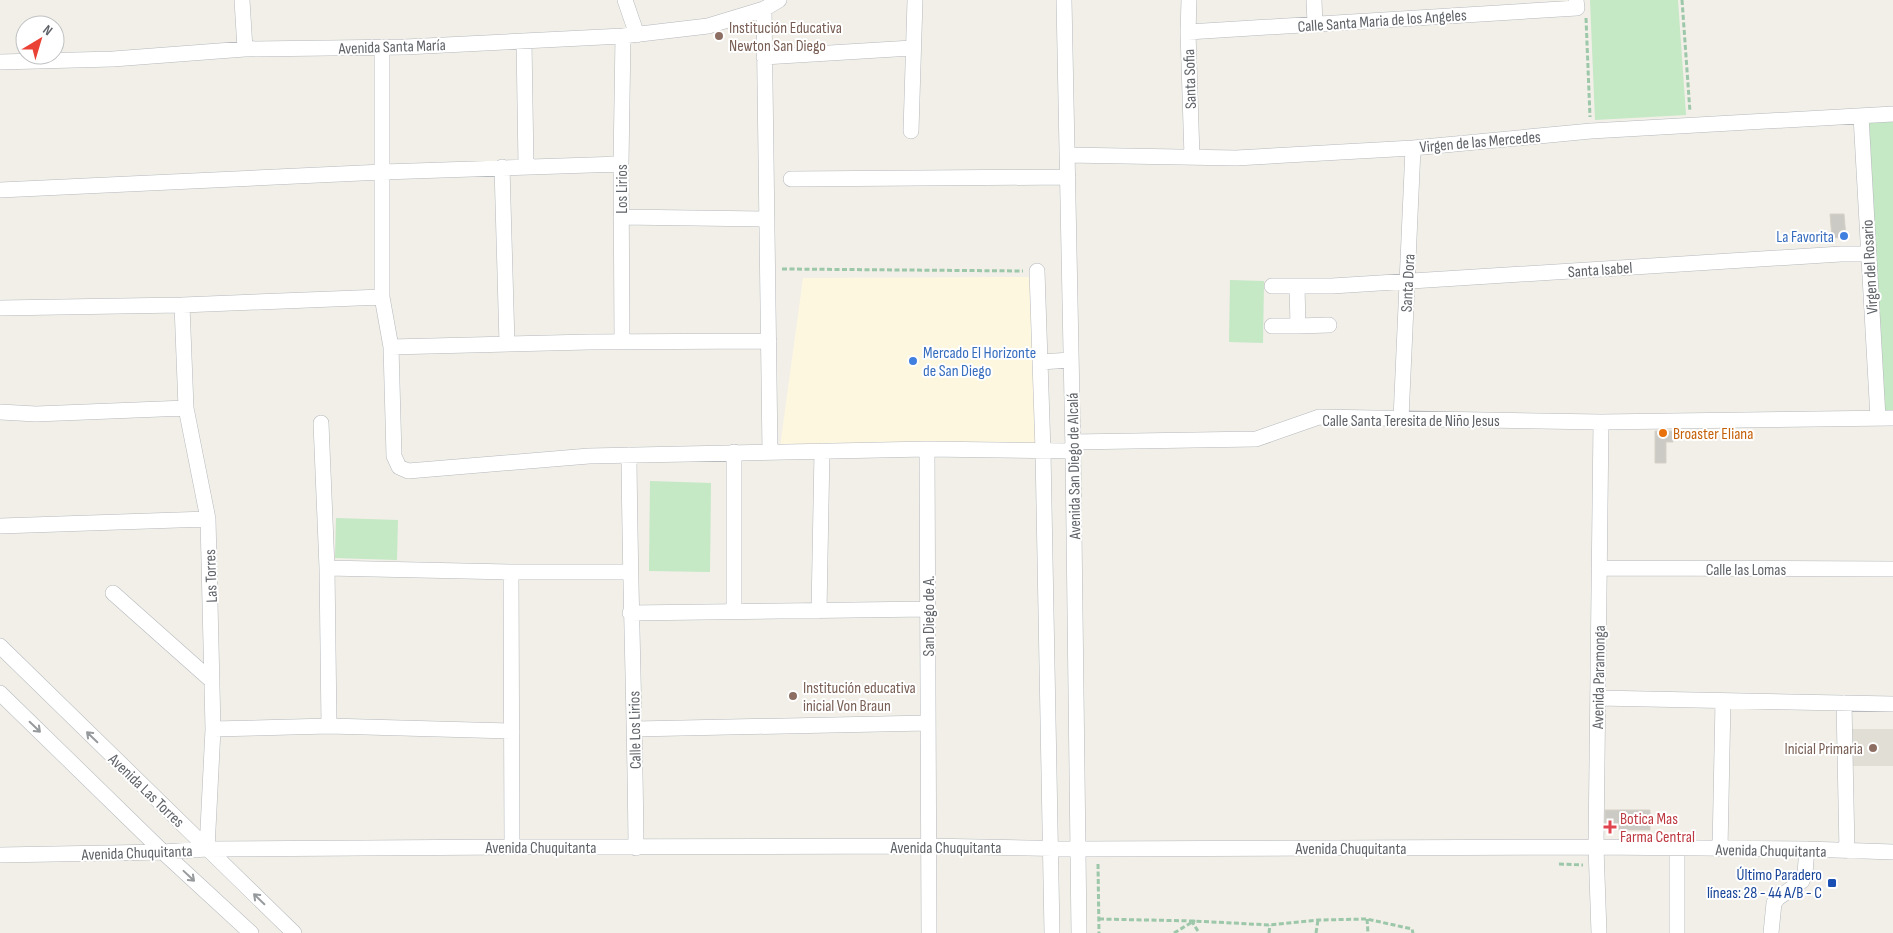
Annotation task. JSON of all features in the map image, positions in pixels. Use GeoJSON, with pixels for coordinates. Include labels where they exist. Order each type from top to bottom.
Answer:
{"type":"FeatureCollection","features":[{"type":"Feature","properties":{"kind":"street"},"geometry":{"type":"LineString","coordinates":[[242,0],[245,49]]}},
{"type":"Feature","properties":{"kind":"street"},"geometry":{"type":"LineString","coordinates":[[625,0],[630,35]]}},
{"type":"Feature","properties":{"kind":"street","name":"Avenida Santa María"},"geometry":{"type":"LineString","coordinates":[[0,62],[113,59],[245,49],[382,47],[630,35],[708,26],[764,8],[779,0]]}},
{"type":"Feature","properties":{"kind":"street"},"geometry":{"type":"LineString","coordinates":[[911,131],[914,0]]}},
{"type":"Feature","properties":{"kind":"street","name":"Avenida San Diego de Alcalá"},"geometry":{"type":"LineString","coordinates":[[1064,0],[1073,447],[1079,933]]}},
{"type":"Feature","properties":{"kind":"street","name":"Santa Sofia"},"geometry":{"type":"LineString","coordinates":[[1189,0],[1188,32],[1192,157]]}},
{"type":"Feature","properties":{"kind":"street"},"geometry":{"type":"LineString","coordinates":[[1314,0],[1316,24]]}},
{"type":"Feature","properties":{"kind":"street","name":"Calle Santa Maria de los Angeles"},"geometry":{"type":"LineString","coordinates":[[1188,32],[1576,4]]}},
{"type":"Feature","properties":{"kind":"street"},"geometry":{"type":"LineString","coordinates":[[764,8],[770,452]]}},
{"type":"Feature","properties":{"kind":"street","name":"Los Lirios"},"geometry":{"type":"LineString","coordinates":[[622,342],[621,164],[630,35]]}},
{"type":"Feature","properties":{"kind":"street"},"geometry":{"type":"LineString","coordinates":[[524,41],[526,166]]}},
{"type":"Feature","properties":{"kind":"street","name":"Calle Santa Teresita de Niño Jesus"},"geometry":{"type":"LineString","coordinates":[[382,47],[382,297],[391,347],[394,456],[399,467],[408,471],[589,456],[927,449],[1042,450],[1256,439],[1319,417],[1601,422],[1893,418]]}},
{"type":"Feature","properties":{"kind":"street"},"geometry":{"type":"LineString","coordinates":[[764,57],[912,48]]}},
{"type":"Feature","properties":{"kind":"street","name":"Virgen de las Mercedes"},"geometry":{"type":"LineString","coordinates":[[1068,155],[1236,158],[1413,148],[1591,131],[1893,114]]}},
{"type":"Feature","properties":{"kind":"street","name":"Virgen del Rosario"},"geometry":{"type":"LineString","coordinates":[[1860,116],[1878,418]]}},
{"type":"Feature","properties":{"kind":"street","name":"Santa Dora"},"geometry":{"type":"LineString","coordinates":[[1401,419],[1413,148]]}},
{"type":"Feature","properties":{"kind":"street"},"geometry":{"type":"LineString","coordinates":[[0,190],[502,167],[621,164]]}},
{"type":"Feature","properties":{"kind":"street"},"geometry":{"type":"LineString","coordinates":[[502,167],[507,344]]}},
{"type":"Feature","properties":{"kind":"street"},"geometry":{"type":"LineString","coordinates":[[790,179],[1068,177]]}},
{"type":"Feature","properties":{"kind":"street"},"geometry":{"type":"LineString","coordinates":[[621,217],[767,219]]}},
{"type":"Feature","properties":{"kind":"street","name":"Santa Isabel"},"geometry":{"type":"LineString","coordinates":[[1272,286],[1332,286],[1869,254]]}},
{"type":"Feature","properties":{"kind":"street","name":"Avenida San Diego de Alcalá"},"geometry":{"type":"LineString","coordinates":[[1037,271],[1052,933]]}},
{"type":"Feature","properties":{"kind":"street"},"geometry":{"type":"LineString","coordinates":[[1297,286],[1298,326]]}},
{"type":"Feature","properties":{"kind":"street"},"geometry":{"type":"LineString","coordinates":[[0,308],[182,305],[382,297]]}},
{"type":"Feature","properties":{"kind":"street","name":"Las Torres"},"geometry":{"type":"LineString","coordinates":[[182,305],[186,408],[208,519],[213,729],[207,849]]}},
{"type":"Feature","properties":{"kind":"street"},"geometry":{"type":"LineString","coordinates":[[1272,326],[1329,326]]}},
{"type":"Feature","properties":{"kind":"street"},"geometry":{"type":"LineString","coordinates":[[391,347],[769,341]]}},
{"type":"Feature","properties":{"kind":"street"},"geometry":{"type":"LineString","coordinates":[[1040,362],[1071,360]]}},
{"type":"Feature","properties":{"kind":"street"},"geometry":{"type":"LineString","coordinates":[[0,412],[36,414],[186,408]]}},
{"type":"Feature","properties":{"kind":"street","name":"Avenida Paramonga"},"geometry":{"type":"LineString","coordinates":[[1599,933],[1596,847],[1601,422]]}},
{"type":"Feature","properties":{"kind":"street"},"geometry":{"type":"LineString","coordinates":[[321,423],[327,568],[329,726]]}},
{"type":"Feature","properties":{"kind":"street","name":"San Diego de A."},"geometry":{"type":"LineString","coordinates":[[927,449],[929,933]]}},
{"type":"Feature","properties":{"kind":"street"},"geometry":{"type":"LineString","coordinates":[[818,610],[822,451]]}},
{"type":"Feature","properties":{"kind":"street"},"geometry":{"type":"LineString","coordinates":[[734,452],[734,611]]}},
{"type":"Feature","properties":{"kind":"street","name":"Calle Los Lirios"},"geometry":{"type":"LineString","coordinates":[[629,455],[630,613],[635,729],[636,848]]}},
{"type":"Feature","properties":{"kind":"street"},"geometry":{"type":"LineString","coordinates":[[0,526],[208,519]]}},
{"type":"Feature","properties":{"kind":"street"},"geometry":{"type":"LineString","coordinates":[[327,568],[511,572],[630,572]]}},
{"type":"Feature","properties":{"kind":"street","name":"Calle las Lomas"},"geometry":{"type":"LineString","coordinates":[[1600,568],[1893,569]]}},
{"type":"Feature","properties":{"kind":"street"},"geometry":{"type":"LineString","coordinates":[[511,572],[512,847]]}},
{"type":"Feature","properties":{"kind":"street"},"geometry":{"type":"LineString","coordinates":[[113,593],[212,681]]}},
{"type":"Feature","properties":{"kind":"street"},"geometry":{"type":"LineString","coordinates":[[630,613],[928,609]]}},
{"type":"Feature","properties":{"kind":"street","name":"Avenida Las Torres"},"geometry":{"type":"LineString","coordinates":[[0,646],[294,933]]}},
{"type":"Feature","properties":{"kind":"street","name":"Avenida Las Torres"},"geometry":{"type":"LineString","coordinates":[[0,692],[163,852],[251,933]]}},
{"type":"Feature","properties":{"kind":"street"},"geometry":{"type":"LineString","coordinates":[[1598,698],[1893,704]]}},
{"type":"Feature","properties":{"kind":"street"},"geometry":{"type":"LineString","coordinates":[[1720,849],[1723,701]]}},
{"type":"Feature","properties":{"kind":"street"},"geometry":{"type":"LineString","coordinates":[[1844,703],[1846,852]]}},
{"type":"Feature","properties":{"kind":"street"},"geometry":{"type":"LineString","coordinates":[[635,729],[928,723]]}},
{"type":"Feature","properties":{"kind":"street"},"geometry":{"type":"LineString","coordinates":[[213,729],[329,726],[512,731]]}},
{"type":"Feature","properties":{"kind":"street","name":"Avenida Chuquitanta"},"geometry":{"type":"LineString","coordinates":[[0,855],[163,852],[207,849],[928,846],[1078,849],[1596,847],[1807,849],[1846,852],[1893,852]]}},
{"type":"Feature","properties":{"kind":"street"},"geometry":{"type":"LineString","coordinates":[[1677,848],[1677,933]]}},
{"type":"Feature","properties":{"kind":"street"},"geometry":{"type":"LineString","coordinates":[[1771,933],[1774,903],[1802,881],[1805,873],[1807,849]]}},
{"type":"Feature","properties":{"kind":"path"},"geometry":{"type":"LineString","coordinates":[[1682,0],[1691,125]]}},
{"type":"Feature","properties":{"kind":"path"},"geometry":{"type":"LineString","coordinates":[[1576,4],[1586,12],[1591,131]]}},
{"type":"Feature","properties":{"kind":"path"},"geometry":{"type":"LineString","coordinates":[[768,269],[1037,271]]}},
{"type":"Feature","properties":{"kind":"path"},"geometry":{"type":"LineString","coordinates":[[1098,863],[1099,933]]}},
{"type":"Feature","properties":{"kind":"path"},"geometry":{"type":"LineString","coordinates":[[1099,919],[1270,925],[1318,920],[1367,920],[1412,929],[1413,933]]}},
{"type":"Feature","properties":{"kind":"path"},"geometry":{"type":"LineString","coordinates":[[1316,933],[1318,920]]}},
{"type":"Feature","properties":{"kind":"path"},"geometry":{"type":"LineString","coordinates":[[1367,920],[1368,933]]}},
{"type":"Feature","properties":{"kind":"path"},"geometry":{"type":"LineString","coordinates":[[1174,933],[1194,921]]}},
{"type":"Feature","properties":{"kind":"path"},"geometry":{"type":"LineString","coordinates":[[1194,921],[1193,923],[1199,933]]}},
{"type":"Feature","properties":{"kind":"path"},"geometry":{"type":"LineString","coordinates":[[1269,933],[1270,925]]}},
{"type":"Feature","properties":{"kind":"shaded area","name":"Mercado El Horizonte de San Diego"},"geometry":{"type":"Polygon","coordinates":[[[1033,277],[1035,443],[780,447],[803,278],[1033,277]]]}},
{"type":"Feature","properties":{"kind":"shaded area","name":"Inicial Primaria"},"geometry":{"type":"Polygon","coordinates":[[[1852,729],[1893,729],[1893,766],[1853,766],[1852,729]]]}},
{"type":"Feature","properties":{"kind":"green space"},"geometry":{"type":"Polygon","coordinates":[[[1590,0],[1678,0],[1686,115],[1595,120],[1590,0]]]}},
{"type":"Feature","properties":{"kind":"green space"},"geometry":{"type":"Polygon","coordinates":[[[1893,121],[1893,411],[1884,411],[1868,122],[1893,121]]]}},
{"type":"Feature","properties":{"kind":"green space"},"geometry":{"type":"Polygon","coordinates":[[[1230,280],[1264,281],[1263,343],[1229,342],[1230,280]]]}},
{"type":"Feature","properties":{"kind":"green space"},"geometry":{"type":"Polygon","coordinates":[[[650,481],[711,483],[710,572],[649,571],[650,481]]]}},
{"type":"Feature","properties":{"kind":"green space"},"geometry":{"type":"Polygon","coordinates":[[[336,518],[398,520],[397,560],[335,558],[336,518]]]}},
{"type":"Feature","properties":{"kind":"building"},"geometry":{"type":"Polygon","coordinates":[[[1830,214],[1844,214],[1846,237],[1832,238],[1830,214]]]}},
{"type":"Feature","properties":{"kind":"building"},"geometry":{"type":"Polygon","coordinates":[[[1655,431],[1673,431],[1673,442],[1666,442],[1666,463],[1655,463],[1655,431]]]}},
{"type":"Feature","properties":{"kind":"building"},"geometry":{"type":"Polygon","coordinates":[[[1605,810],[1650,810],[1650,830],[1605,830],[1605,810]]]}},
{"type":"Feature","properties":{"kind":"place","name":"Institución Educativa Newton San Diego"},"geometry":{"type":"Point","coordinates":[719,36]}},
{"type":"Feature","properties":{"kind":"place","name":"La Favorita"},"geometry":{"type":"Point","coordinates":[1844,236]}},
{"type":"Feature","properties":{"kind":"place","name":"Mercado El Horizonte de San Diego"},"geometry":{"type":"Point","coordinates":[913,361]}},
{"type":"Feature","properties":{"kind":"place","name":"Broaster Eliana"},"geometry":{"type":"Point","coordinates":[1663,433]}},
{"type":"Feature","properties":{"kind":"place","name":"Institución educativa inicial Von Braun"},"geometry":{"type":"Point","coordinates":[793,696]}},
{"type":"Feature","properties":{"kind":"place","name":"Inicial Primaria"},"geometry":{"type":"Point","coordinates":[1873,748]}},
{"type":"Feature","properties":{"kind":"place","name":"Botica Mas Farma Central"},"geometry":{"type":"Point","coordinates":[1610,827]}},
{"type":"Feature","properties":{"kind":"place","name":"Último Paradero líneas: 28 - 44 A/B - C"},"geometry":{"type":"Point","coordinates":[1832,883]}}]}
